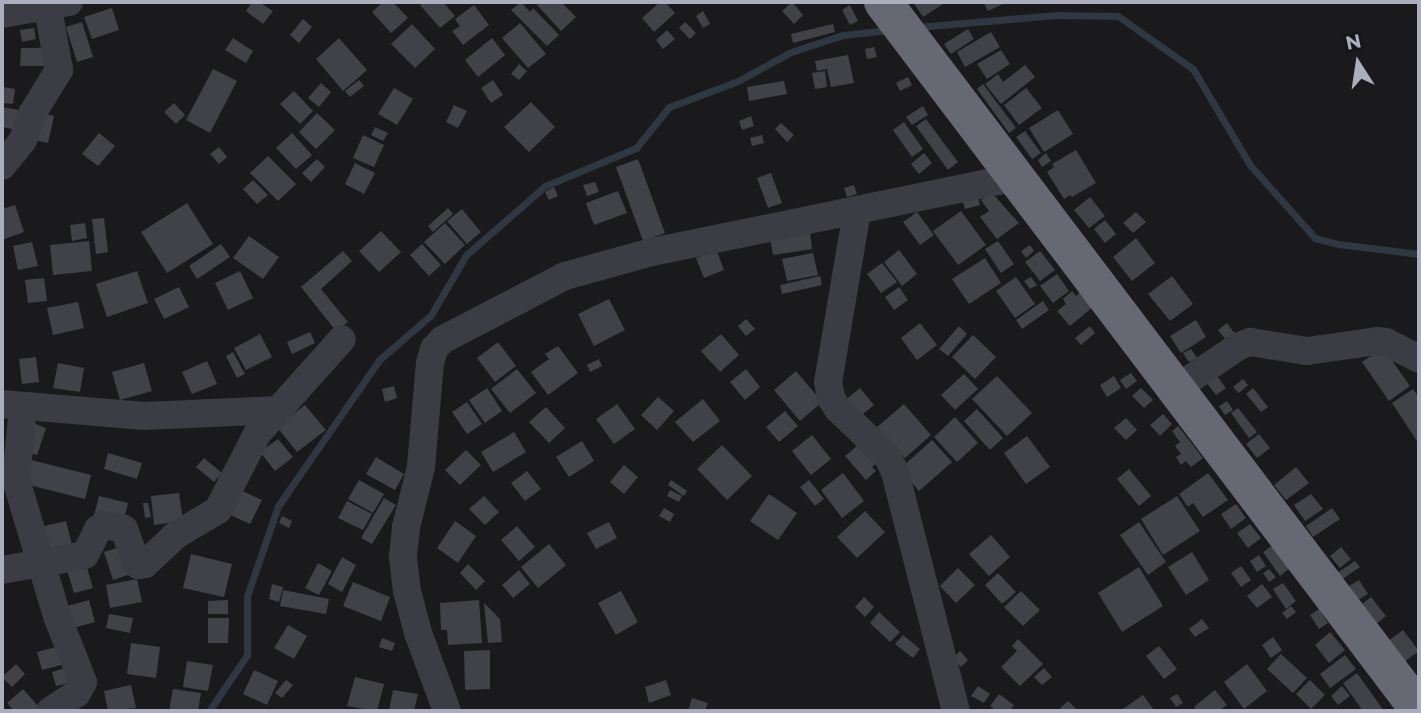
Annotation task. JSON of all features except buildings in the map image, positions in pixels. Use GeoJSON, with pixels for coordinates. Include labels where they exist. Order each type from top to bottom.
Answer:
{"type":"FeatureCollection","features":[{"type":"Feature","properties":{"kind":"highway"},"geometry":{"type":"LineString","coordinates":[[887,7],[1013,178],[1177,388],[1419,710]]}},
{"type":"Feature","properties":{"kind":"street"},"geometry":{"type":"LineString","coordinates":[[2,14],[59,5],[59,70],[32,114],[23,140],[2,166]]}},
{"type":"Feature","properties":{"kind":"street"},"geometry":{"type":"LineString","coordinates":[[447,711],[418,633],[403,556],[406,527],[421,467],[430,363],[434,349],[442,340],[565,276],[652,251],[1013,178]]}},
{"type":"Feature","properties":{"kind":"street"},"geometry":{"type":"LineString","coordinates":[[856,211],[828,382],[831,398],[838,410],[887,456],[895,472],[956,711]]}},
{"type":"Feature","properties":{"kind":"street"},"geometry":{"type":"LineString","coordinates":[[2,570],[85,555],[98,529],[104,525],[124,529],[138,565],[145,564],[176,535],[218,510],[257,434],[342,339]]}},
{"type":"Feature","properties":{"kind":"street"},"geometry":{"type":"LineString","coordinates":[[1177,388],[1239,346],[1250,342],[1307,351],[1377,341],[1386,342],[1419,359]]}},
{"type":"Feature","properties":{"kind":"street"},"geometry":{"type":"LineString","coordinates":[[50,711],[77,693],[83,682],[57,616],[16,480],[12,405],[144,416],[279,410]]}},
{"type":"Feature","properties":{"kind":"waterway"},"geometry":{"type":"LineString","coordinates":[[917,27],[1058,15],[1118,16],[1193,69],[1250,165],[1315,238],[1338,244],[1419,254]]}},
{"type":"Feature","properties":{"kind":"waterway"},"geometry":{"type":"LineString","coordinates":[[209,711],[247,655],[247,596],[278,506],[379,360],[431,315],[466,255],[545,186],[636,148],[669,107],[738,81],[791,52],[843,35],[888,30]]}}]}
